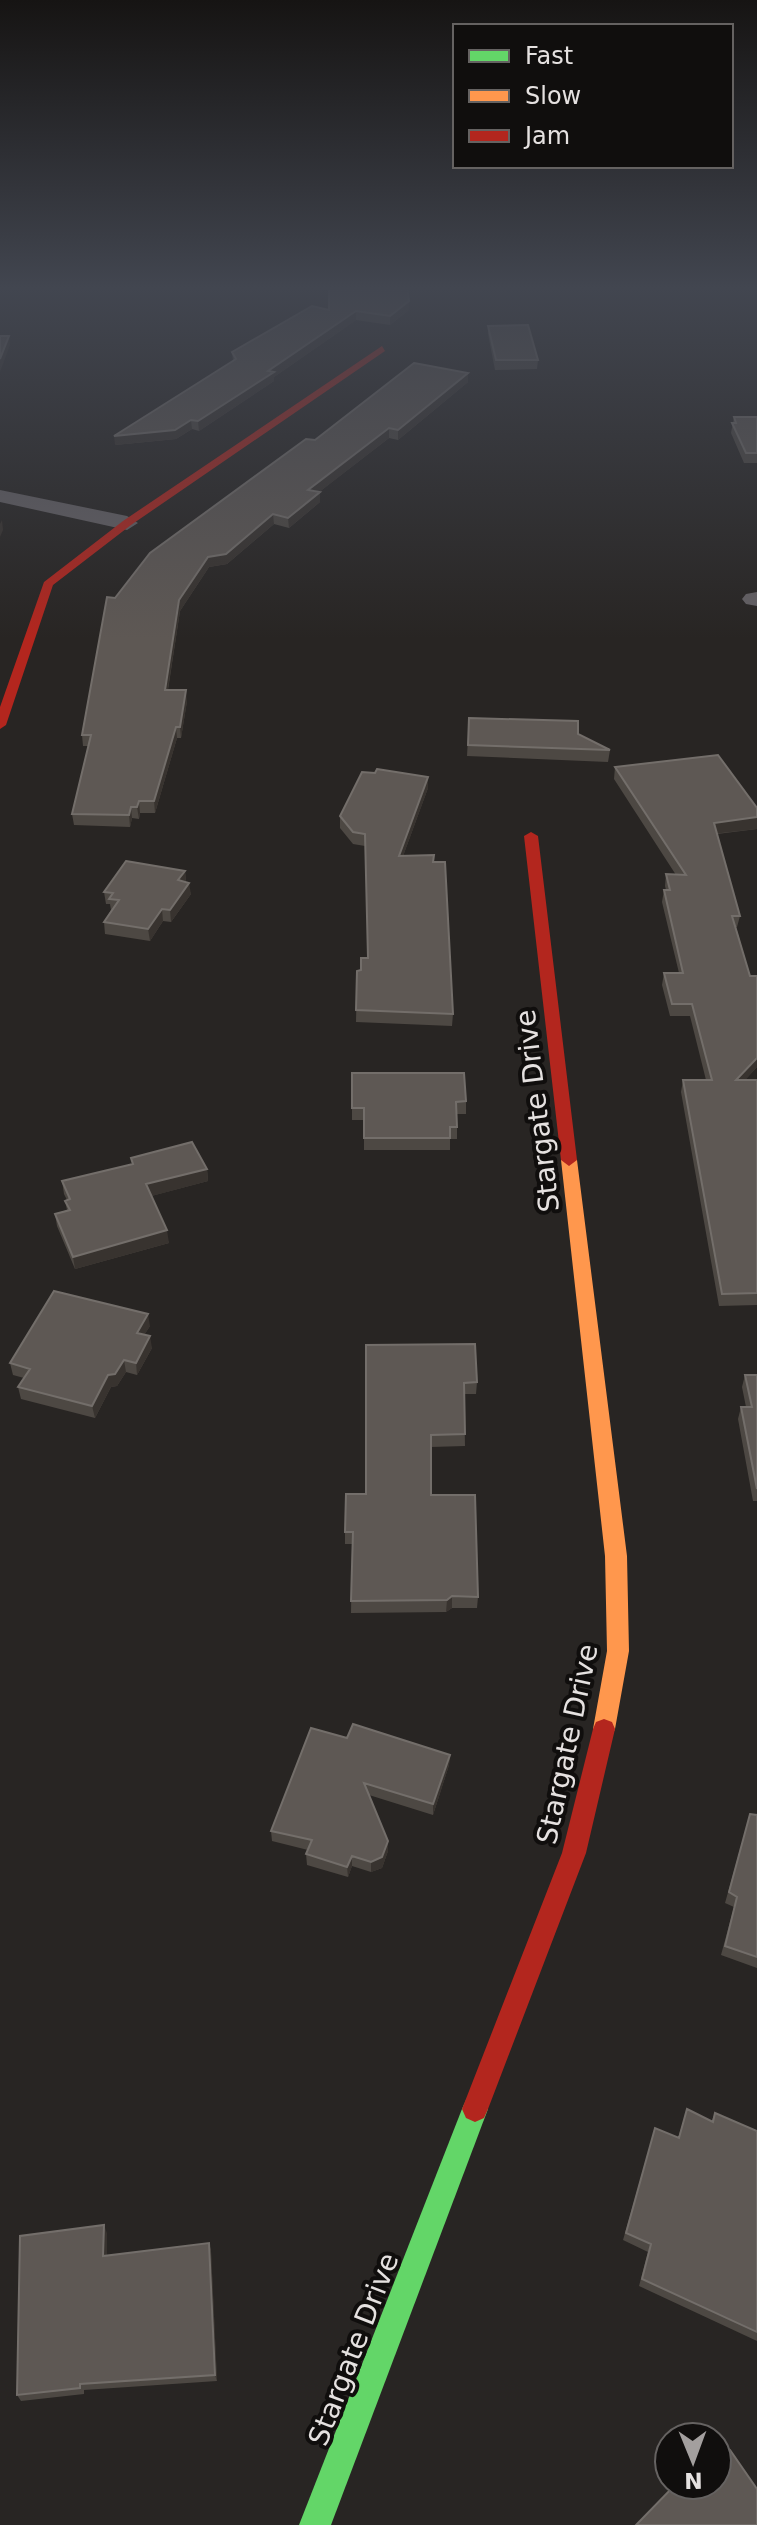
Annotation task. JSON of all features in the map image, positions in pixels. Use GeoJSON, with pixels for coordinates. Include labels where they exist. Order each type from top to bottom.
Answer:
{"type":"FeatureCollection","features":[{"type":"Feature","properties":{"kind":"street"},"geometry":{"type":"LineString","coordinates":[[0,725],[48,584],[127,523],[303,403]]}},
{"type":"Feature","properties":{"kind":"street"},"geometry":{"type":"LineString","coordinates":[[0,496],[127,523]]}},
{"type":"Feature","properties":{"kind":"street","name":"Stargate Drive"},"geometry":{"type":"LineString","coordinates":[[315,2525],[574,1853],[602,1738],[618,1651],[616,1556],[531,836]]}},
{"type":"Feature","properties":{"kind":"building"},"geometry":{"type":"Polygon","coordinates":[[[167,403],[226,403],[198,421],[191,420],[175,430],[114,436],[167,403]]]}},
{"type":"Feature","properties":{"kind":"building"},"geometry":{"type":"Polygon","coordinates":[[[363,403],[431,403],[398,430],[389,428],[308,490],[320,492],[288,518],[273,514],[226,554],[208,557],[179,600],[165,690],[186,690],[180,727],[176,727],[154,801],[139,801],[137,807],[131,807],[129,815],[72,814],[91,735],[82,735],[107,597],[115,598],[150,553],[306,439],[315,440],[363,403]]]}},
{"type":"Feature","properties":{"kind":"building"},"geometry":{"type":"Polygon","coordinates":[[[734,417],[757,417],[757,453],[746,453],[732,423],[736,423],[734,417]]]}},
{"type":"Feature","properties":{"kind":"building"},"geometry":{"type":"Polygon","coordinates":[[[469,718],[578,721],[578,734],[610,750],[468,745],[469,718]]]}},
{"type":"Feature","properties":{"kind":"building"},"geometry":{"type":"Polygon","coordinates":[[[718,755],[757,808],[757,817],[714,823],[740,916],[732,916],[750,976],[757,976],[757,1058],[736,1080],[757,1080],[757,1293],[722,1294],[683,1080],[712,1080],[692,1004],[672,1004],[664,973],[683,973],[664,890],[670,890],[666,874],[686,875],[615,767],[718,755]]]}},
{"type":"Feature","properties":{"kind":"building"},"geometry":{"type":"Polygon","coordinates":[[[377,769],[428,777],[399,856],[434,855],[433,862],[445,862],[453,1014],[356,1010],[357,971],[361,970],[361,958],[368,958],[365,834],[353,832],[340,816],[362,772],[375,773],[377,769]]]}},
{"type":"Feature","properties":{"kind":"building"},"geometry":{"type":"Polygon","coordinates":[[[126,861],[185,871],[178,880],[189,883],[170,910],[162,909],[148,929],[104,922],[119,900],[109,899],[113,893],[104,892],[126,861]]]}},
{"type":"Feature","properties":{"kind":"building"},"geometry":{"type":"Polygon","coordinates":[[[352,1073],[464,1073],[466,1101],[456,1102],[457,1127],[450,1127],[450,1138],[364,1138],[364,1108],[352,1108],[352,1073]]]}},
{"type":"Feature","properties":{"kind":"building"},"geometry":{"type":"Polygon","coordinates":[[[192,1142],[207,1169],[146,1184],[167,1230],[73,1257],[55,1214],[70,1210],[65,1201],[70,1199],[62,1181],[133,1164],[131,1158],[192,1142]]]}},
{"type":"Feature","properties":{"kind":"building"},"geometry":{"type":"Polygon","coordinates":[[[54,1291],[148,1314],[137,1333],[150,1336],[136,1363],[124,1360],[115,1374],[108,1375],[92,1406],[18,1387],[30,1369],[10,1363],[54,1291]]]}},
{"type":"Feature","properties":{"kind":"building"},"geometry":{"type":"Polygon","coordinates":[[[475,1344],[477,1382],[464,1383],[465,1434],[431,1435],[431,1495],[475,1495],[478,1597],[351,1601],[353,1532],[345,1532],[346,1494],[366,1494],[366,1345],[475,1344]]]}},
{"type":"Feature","properties":{"kind":"building"},"geometry":{"type":"Polygon","coordinates":[[[745,1375],[757,1375],[757,1489],[741,1407],[752,1407],[745,1375]]]}},
{"type":"Feature","properties":{"kind":"building"},"geometry":{"type":"Polygon","coordinates":[[[353,1724],[450,1755],[433,1804],[364,1783],[388,1841],[382,1857],[371,1862],[352,1856],[347,1867],[306,1854],[312,1840],[271,1831],[311,1728],[347,1738],[353,1724]]]}},
{"type":"Feature","properties":{"kind":"building"},"geometry":{"type":"Polygon","coordinates":[[[750,1814],[757,1815],[757,1957],[725,1946],[737,1897],[729,1892],[750,1814]]]}},
{"type":"Feature","properties":{"kind":"building"},"geometry":{"type":"Polygon","coordinates":[[[687,2109],[713,2122],[715,2113],[757,2131],[757,2332],[642,2279],[651,2244],[626,2233],[655,2128],[679,2138],[687,2109]]]}},
{"type":"Feature","properties":{"kind":"building"},"geometry":{"type":"Polygon","coordinates":[[[104,2225],[103,2256],[209,2243],[215,2375],[80,2384],[80,2388],[17,2395],[20,2236],[104,2225]]]}},
{"type":"Feature","properties":{"kind":"building"},"geometry":{"type":"Polygon","coordinates":[[[733,2454],[757,2489],[757,2525],[636,2525],[659,2501],[733,2501],[733,2454]]]}},
{"type":"Feature","properties":{"kind":"traffic: fast"},"geometry":{"type":"LineString","coordinates":[[315,2525],[475,2109]]}},
{"type":"Feature","properties":{"kind":"traffic: slow"},"geometry":{"type":"LineString","coordinates":[[569,1160],[616,1556],[618,1651],[604,1729]]}},
{"type":"Feature","properties":{"kind":"traffic: jam"},"geometry":{"type":"LineString","coordinates":[[0,725],[48,584],[127,523],[303,403]]}},
{"type":"Feature","properties":{"kind":"traffic: jam"},"geometry":{"type":"LineString","coordinates":[[531,836],[569,1160]]}},
{"type":"Feature","properties":{"kind":"traffic: jam"},"geometry":{"type":"LineString","coordinates":[[475,2109],[574,1853],[604,1729]]}}]}
